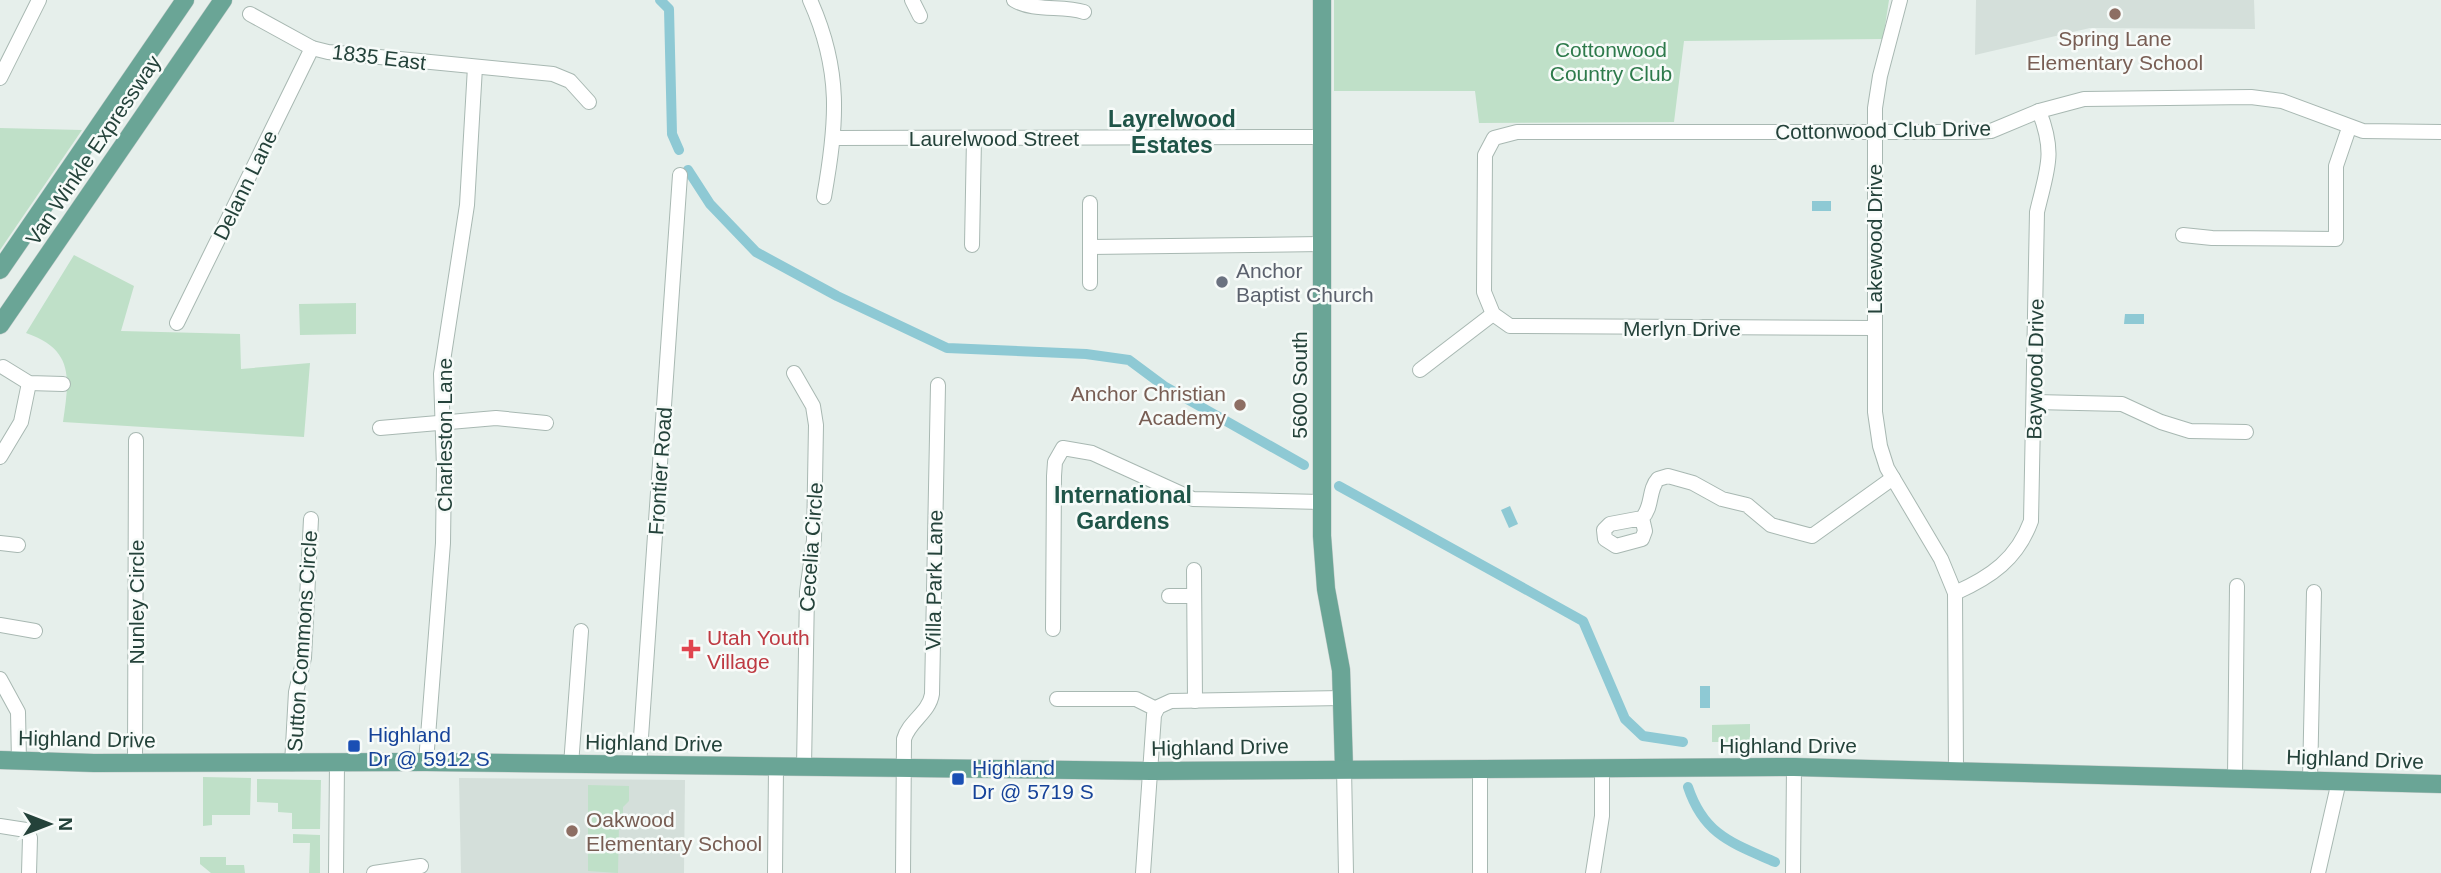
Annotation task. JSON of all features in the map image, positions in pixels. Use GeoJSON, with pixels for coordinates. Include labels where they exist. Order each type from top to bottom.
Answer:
{"type":"FeatureCollection","features":[{"type":"Feature","properties":{"kind":"main road","name":"Van Winkle Expressway"},"geometry":{"type":"LineString","coordinates":[[0,270],[185,0]]}},
{"type":"Feature","properties":{"kind":"main road","name":"Van Winkle Expressway"},"geometry":{"type":"LineString","coordinates":[[0,325],[223,0]]}},
{"type":"Feature","properties":{"kind":"main road","name":"5600 South"},"geometry":{"type":"LineString","coordinates":[[1322,0],[1321,502],[1323,568],[1338,648],[1344,768]]}},
{"type":"Feature","properties":{"kind":"main road","name":"Highland Drive"},"geometry":{"type":"LineString","coordinates":[[0,762],[426,762],[1151,771],[1794,767],[2441,784]]}},
{"type":"Feature","properties":{"kind":"street"},"geometry":{"type":"LineString","coordinates":[[0,78],[39,0]]}},
{"type":"Feature","properties":{"kind":"street"},"geometry":{"type":"LineString","coordinates":[[810,0],[822,26],[833,69],[834,138],[824,197]]}},
{"type":"Feature","properties":{"kind":"street"},"geometry":{"type":"LineString","coordinates":[[912,0],[920,16]]}},
{"type":"Feature","properties":{"kind":"street"},"geometry":{"type":"LineString","coordinates":[[1014,0],[1033,6],[1068,7],[1084,12]]}},
{"type":"Feature","properties":{"kind":"street","name":"Lakewood Drive"},"geometry":{"type":"LineString","coordinates":[[1900,0],[1880,76],[1874,132],[1876,424],[1883,457],[1941,559],[1955,593],[1956,770]]}},
{"type":"Feature","properties":{"kind":"street","name":"1835 East"},"geometry":{"type":"LineString","coordinates":[[250,13],[312,48],[365,58],[553,74],[575,85],[589,102]]}},
{"type":"Feature","properties":{"kind":"street","name":"Delann Lane"},"geometry":{"type":"LineString","coordinates":[[177,323],[312,48]]}},
{"type":"Feature","properties":{"kind":"street","name":"Charleston Lane"},"geometry":{"type":"LineString","coordinates":[[426,762],[443,543],[442,366],[467,205],[475,67]]}},
{"type":"Feature","properties":{"kind":"street","name":"Cottonwood Club Drive"},"geometry":{"type":"LineString","coordinates":[[1493,314],[1484,292],[1485,155],[1494,138],[1517,132],[1991,131],[2039,111],[2101,98],[2251,97],[2282,101],[2349,128],[2441,132]]}},
{"type":"Feature","properties":{"kind":"street","name":"Baywood Drive"},"geometry":{"type":"LineString","coordinates":[[1955,593],[1997,571],[2013,556],[2025,538],[2034,500],[2037,212],[2050,164],[2050,146],[2039,111]]}},
{"type":"Feature","properties":{"kind":"street"},"geometry":{"type":"LineString","coordinates":[[2183,235],[2213,238],[2336,239],[2336,166],[2349,128]]}},
{"type":"Feature","properties":{"kind":"street","name":"Laurelwood Street"},"geometry":{"type":"LineString","coordinates":[[834,138],[1322,137]]}},
{"type":"Feature","properties":{"kind":"street"},"geometry":{"type":"LineString","coordinates":[[972,245],[974,138]]}},
{"type":"Feature","properties":{"kind":"street","name":"Frontier Road"},"geometry":{"type":"LineString","coordinates":[[639,766],[680,175]]}},
{"type":"Feature","properties":{"kind":"street"},"geometry":{"type":"LineString","coordinates":[[1090,203],[1090,283]]}},
{"type":"Feature","properties":{"kind":"street"},"geometry":{"type":"LineString","coordinates":[[1090,247],[1322,244]]}},
{"type":"Feature","properties":{"kind":"street"},"geometry":{"type":"LineString","coordinates":[[1420,370],[1493,314]]}},
{"type":"Feature","properties":{"kind":"street","name":"Merlyn Drive"},"geometry":{"type":"LineString","coordinates":[[1493,314],[1510,326],[1531,328],[1874,328]]}},
{"type":"Feature","properties":{"kind":"street"},"geometry":{"type":"LineString","coordinates":[[3,367],[29,383],[63,384]]}},
{"type":"Feature","properties":{"kind":"street","name":"Cecelia Circle"},"geometry":{"type":"LineString","coordinates":[[794,373],[813,406],[816,425],[814,540],[807,592],[804,767]]}},
{"type":"Feature","properties":{"kind":"street"},"geometry":{"type":"LineString","coordinates":[[0,457],[22,422],[29,383]]}},
{"type":"Feature","properties":{"kind":"street","name":"Villa Park Lane"},"geometry":{"type":"LineString","coordinates":[[903,873],[905,734],[930,704],[932,694],[937,385]]}},
{"type":"Feature","properties":{"kind":"street"},"geometry":{"type":"LineString","coordinates":[[2035,402],[2122,404],[2161,422],[2190,430],[2246,432]]}},
{"type":"Feature","properties":{"kind":"street"},"geometry":{"type":"LineString","coordinates":[[380,428],[507,418],[546,423]]}},
{"type":"Feature","properties":{"kind":"street","name":"Nunley Circle"},"geometry":{"type":"LineString","coordinates":[[135,763],[136,440]]}},
{"type":"Feature","properties":{"kind":"street"},"geometry":{"type":"LineString","coordinates":[[1053,629],[1054,476],[1055,463],[1063,448],[1092,453],[1193,499],[1321,502]]}},
{"type":"Feature","properties":{"kind":"street"},"geometry":{"type":"LineString","coordinates":[[1642,517],[1648,510],[1655,481],[1668,476],[1698,485],[1722,499],[1742,503],[1770,525],[1812,536],[1893,478]]}},
{"type":"Feature","properties":{"kind":"street","name":"Sutton Commons Circle"},"geometry":{"type":"LineString","coordinates":[[292,764],[296,692],[304,658],[311,519]]}},
{"type":"Feature","properties":{"kind":"street"},"geometry":{"type":"LineString","coordinates":[[0,543],[18,545]]}},
{"type":"Feature","properties":{"kind":"street"},"geometry":{"type":"LineString","coordinates":[[1194,570],[1195,701]]}},
{"type":"Feature","properties":{"kind":"street"},"geometry":{"type":"LineString","coordinates":[[2235,778],[2237,586]]}},
{"type":"Feature","properties":{"kind":"street"},"geometry":{"type":"LineString","coordinates":[[2311,780],[2314,592]]}},
{"type":"Feature","properties":{"kind":"street"},"geometry":{"type":"LineString","coordinates":[[1168,596],[1194,596]]}},
{"type":"Feature","properties":{"kind":"street"},"geometry":{"type":"LineString","coordinates":[[0,625],[35,631]]}},
{"type":"Feature","properties":{"kind":"street"},"geometry":{"type":"LineString","coordinates":[[570,765],[580,631]]}},
{"type":"Feature","properties":{"kind":"street"},"geometry":{"type":"LineString","coordinates":[[0,679],[18,712],[19,762]]}},
{"type":"Feature","properties":{"kind":"street"},"geometry":{"type":"LineString","coordinates":[[1156,709],[1168,701],[1342,698]]}},
{"type":"Feature","properties":{"kind":"street"},"geometry":{"type":"LineString","coordinates":[[1057,699],[1136,699],[1156,709]]}},
{"type":"Feature","properties":{"kind":"street"},"geometry":{"type":"LineString","coordinates":[[1143,873],[1156,709]]}},
{"type":"Feature","properties":{"kind":"street"},"geometry":{"type":"LineString","coordinates":[[336,873],[337,763]]}},
{"type":"Feature","properties":{"kind":"street"},"geometry":{"type":"LineString","coordinates":[[775,873],[776,767]]}},
{"type":"Feature","properties":{"kind":"street"},"geometry":{"type":"LineString","coordinates":[[1793,873],[1794,767]]}},
{"type":"Feature","properties":{"kind":"street"},"geometry":{"type":"LineString","coordinates":[[1344,768],[1346,873]]}},
{"type":"Feature","properties":{"kind":"street"},"geometry":{"type":"LineString","coordinates":[[1480,768],[1480,873]]}},
{"type":"Feature","properties":{"kind":"street"},"geometry":{"type":"LineString","coordinates":[[1593,873],[1602,816],[1602,768]]}},
{"type":"Feature","properties":{"kind":"street"},"geometry":{"type":"LineString","coordinates":[[2318,873],[2339,781]]}},
{"type":"Feature","properties":{"kind":"street"},"geometry":{"type":"LineString","coordinates":[[0,826],[26,830],[30,838],[29,873]]}},
{"type":"Feature","properties":{"kind":"street"},"geometry":{"type":"LineString","coordinates":[[374,873],[421,866]]}},
{"type":"Feature","properties":{"kind":"shaded area","name":"Spring Lane Elementary School"},"geometry":{"type":"Polygon","coordinates":[[[1976,0],[2254,0],[2255,29],[2090,28],[1975,55],[1976,0]]]}},
{"type":"Feature","properties":{"kind":"shaded area","name":"Oakwood Elementary School"},"geometry":{"type":"Polygon","coordinates":[[[459,778],[685,780],[684,873],[461,873],[459,778]]]}},
{"type":"Feature","properties":{"kind":"green space","name":"Cottonwood Country Club"},"geometry":{"type":"Polygon","coordinates":[[[1334,0],[1889,0],[1883,39],[1684,41],[1674,122],[1479,123],[1475,91],[1334,91],[1334,0]]]}},
{"type":"Feature","properties":{"kind":"green space"},"geometry":{"type":"Polygon","coordinates":[[[0,128],[82,130],[0,250],[0,128]]]}},
{"type":"Feature","properties":{"kind":"green space"},"geometry":{"type":"Polygon","coordinates":[[[74,255],[134,286],[121,331],[240,334],[241,369],[310,363],[304,437],[63,422],[67,379],[61,357],[42,340],[26,333],[74,255]]]}},
{"type":"Feature","properties":{"kind":"green space"},"geometry":{"type":"Polygon","coordinates":[[[356,303],[356,334],[300,335],[299,304],[356,303]]]}},
{"type":"Feature","properties":{"kind":"green space"},"geometry":{"type":"Polygon","coordinates":[[[1750,724],[1750,742],[1712,742],[1712,725],[1750,724]]]}},
{"type":"Feature","properties":{"kind":"green space"},"geometry":{"type":"Polygon","coordinates":[[[203,777],[251,778],[250,815],[212,815],[212,825],[203,826],[203,777]]]}},
{"type":"Feature","properties":{"kind":"green space"},"geometry":{"type":"Polygon","coordinates":[[[257,779],[321,780],[320,829],[292,829],[292,813],[278,812],[278,803],[257,802],[257,779]]]}},
{"type":"Feature","properties":{"kind":"green space"},"geometry":{"type":"Polygon","coordinates":[[[588,785],[629,786],[629,801],[623,807],[623,817],[620,817],[619,824],[618,873],[588,871],[588,785]]]}},
{"type":"Feature","properties":{"kind":"green space"},"geometry":{"type":"Polygon","coordinates":[[[293,834],[320,835],[320,873],[309,873],[310,843],[293,843],[293,834]]]}},
{"type":"Feature","properties":{"kind":"green space"},"geometry":{"type":"Polygon","coordinates":[[[200,857],[226,857],[226,865],[244,865],[245,873],[211,873],[200,864],[200,857]]]}},
{"type":"Feature","properties":{"kind":"water"},"geometry":{"type":"Polygon","coordinates":[[[1812,201],[1831,201],[1831,211],[1812,211],[1812,201]]]}},
{"type":"Feature","properties":{"kind":"water"},"geometry":{"type":"Polygon","coordinates":[[[2125,314],[2144,314],[2144,324],[2124,324],[2125,314]]]}},
{"type":"Feature","properties":{"kind":"water"},"geometry":{"type":"Polygon","coordinates":[[[1510,506],[1518,524],[1509,528],[1501,510],[1510,506]]]}},
{"type":"Feature","properties":{"kind":"water"},"geometry":{"type":"Polygon","coordinates":[[[1700,686],[1710,686],[1710,708],[1700,708],[1700,686]]]}},
{"type":"Feature","properties":{"kind":"waterway"},"geometry":{"type":"LineString","coordinates":[[660,0],[669,9],[672,134],[679,150]]}},
{"type":"Feature","properties":{"kind":"waterway"},"geometry":{"type":"LineString","coordinates":[[688,170],[710,204],[756,252],[837,296],[947,348],[1086,354],[1129,360],[1164,386],[1304,465]]}},
{"type":"Feature","properties":{"kind":"waterway"},"geometry":{"type":"LineString","coordinates":[[1339,486],[1583,621],[1625,719],[1643,736],[1683,742]]}},
{"type":"Feature","properties":{"kind":"waterway"},"geometry":{"type":"LineString","coordinates":[[1688,787],[1702,816],[1711,827],[1733,843],[1775,862]]}},
{"type":"Feature","properties":{"kind":"place","name":"Spring Lane Elementary School"},"geometry":{"type":"Point","coordinates":[2115,14]}},
{"type":"Feature","properties":{"kind":"place","name":"Anchor Baptist Church"},"geometry":{"type":"Point","coordinates":[1222,282]}},
{"type":"Feature","properties":{"kind":"place","name":"Anchor Christian Academy"},"geometry":{"type":"Point","coordinates":[1240,405]}},
{"type":"Feature","properties":{"kind":"place","name":"Utah Youth Village"},"geometry":{"type":"Point","coordinates":[691,649]}},
{"type":"Feature","properties":{"kind":"place","name":"Highland Dr @ 5912 S"},"geometry":{"type":"Point","coordinates":[354,746]}},
{"type":"Feature","properties":{"kind":"place","name":"Highland Dr @ 5719 S"},"geometry":{"type":"Point","coordinates":[958,779]}},
{"type":"Feature","properties":{"kind":"place","name":"Oakwood Elementary School"},"geometry":{"type":"Point","coordinates":[572,831]}},
{"type":"Feature","properties":{"kind":"district","name":"Layrelwood Estates"},"geometry":{"type":"Point","coordinates":[1172,132]}},
{"type":"Feature","properties":{"kind":"district","name":"International Gardens"},"geometry":{"type":"Point","coordinates":[1123,508]}}]}
